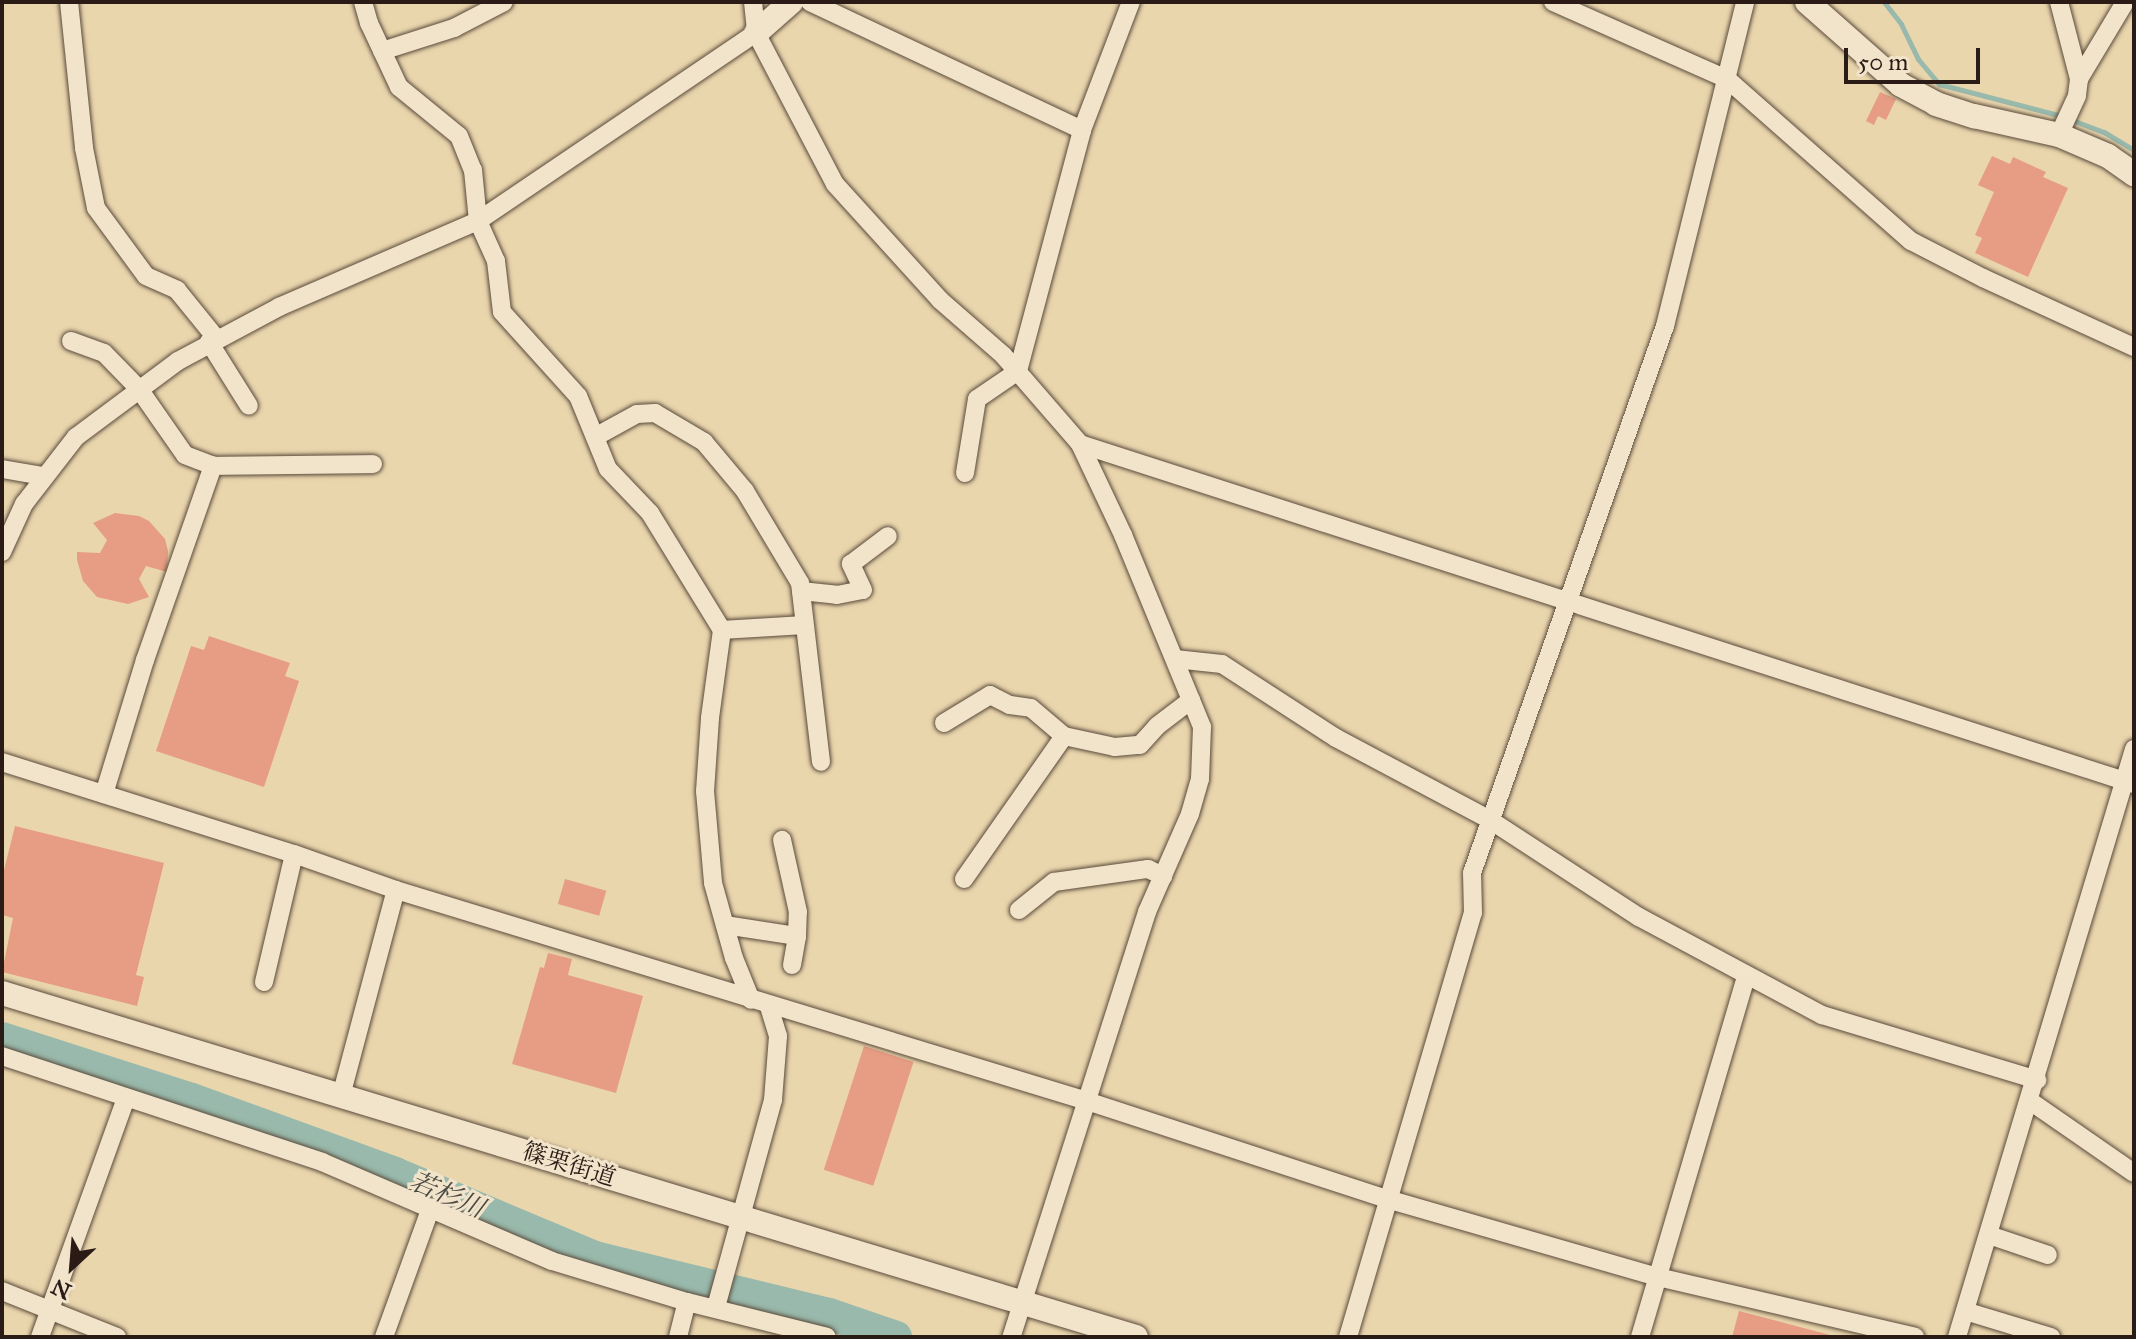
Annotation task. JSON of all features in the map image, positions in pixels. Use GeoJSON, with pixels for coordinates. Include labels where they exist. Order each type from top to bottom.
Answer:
{"type":"FeatureCollection","features":[{"type":"Feature","properties":{"kind":"main road"},"geometry":{"type":"LineString","coordinates":[[756,33],[791,2]]}},
{"type":"Feature","properties":{"kind":"main road"},"geometry":{"type":"LineString","coordinates":[[1807,2],[1870,60],[1913,91],[1974,116],[2065,123],[2134,174]]}},
{"type":"Feature","properties":{"kind":"main road","name":"篠栗街道"},"geometry":{"type":"LineString","coordinates":[[2,993],[740,1216],[836,1249],[1136,1337]]}},
{"type":"Feature","properties":{"kind":"street"},"geometry":{"type":"LineString","coordinates":[[69,2],[84,148],[96,208],[146,276],[177,290],[213,340],[249,406]]}},
{"type":"Feature","properties":{"kind":"street"},"geometry":{"type":"LineString","coordinates":[[363,2],[399,87],[459,136],[473,170],[478,221],[496,261],[502,312],[578,396],[608,469],[650,513],[722,630],[710,718],[705,791],[713,883],[725,925],[778,1036],[773,1100],[716,1307]]}},
{"type":"Feature","properties":{"kind":"street"},"geometry":{"type":"LineString","coordinates":[[382,51],[454,28],[504,2]]}},
{"type":"Feature","properties":{"kind":"street"},"geometry":{"type":"LineString","coordinates":[[753,2],[756,33],[835,184],[940,300],[1018,371],[1080,444],[1202,727],[1200,779],[1190,814],[1147,912],[1011,1337]]}},
{"type":"Feature","properties":{"kind":"street"},"geometry":{"type":"LineString","coordinates":[[810,2],[1082,130]]}},
{"type":"Feature","properties":{"kind":"street"},"geometry":{"type":"LineString","coordinates":[[965,473],[977,399],[1018,371],[1082,130],[1131,2]]}},
{"type":"Feature","properties":{"kind":"street"},"geometry":{"type":"LineString","coordinates":[[1553,2],[1727,79],[1911,241],[1983,278],[2134,347]]}},
{"type":"Feature","properties":{"kind":"street"},"geometry":{"type":"LineString","coordinates":[[1348,1337],[1473,913],[1472,873],[1665,326],[1745,2]]}},
{"type":"Feature","properties":{"kind":"street"},"geometry":{"type":"LineString","coordinates":[[2059,2],[2079,79]]}},
{"type":"Feature","properties":{"kind":"street"},"geometry":{"type":"LineString","coordinates":[[2065,123],[2079,79],[2125,2]]}},
{"type":"Feature","properties":{"kind":"street"},"geometry":{"type":"LineString","coordinates":[[2,552],[24,504],[43,476],[76,437],[139,389],[213,340],[279,307],[478,221],[756,33]]}},
{"type":"Feature","properties":{"kind":"street"},"geometry":{"type":"LineString","coordinates":[[71,341],[104,353],[139,389],[185,455],[213,466],[373,464]]}},
{"type":"Feature","properties":{"kind":"street"},"geometry":{"type":"LineString","coordinates":[[595,437],[637,414],[655,413],[704,442],[745,491],[800,583],[821,762]]}},
{"type":"Feature","properties":{"kind":"street"},"geometry":{"type":"LineString","coordinates":[[1080,444],[2129,782]]}},
{"type":"Feature","properties":{"kind":"street"},"geometry":{"type":"LineString","coordinates":[[104,794],[145,660],[213,466]]}},
{"type":"Feature","properties":{"kind":"street"},"geometry":{"type":"LineString","coordinates":[[2,469],[43,476]]}},
{"type":"Feature","properties":{"kind":"street"},"geometry":{"type":"LineString","coordinates":[[801,591],[837,595],[863,590],[851,564],[888,536]]}},
{"type":"Feature","properties":{"kind":"street"},"geometry":{"type":"LineString","coordinates":[[722,630],[804,625]]}},
{"type":"Feature","properties":{"kind":"street"},"geometry":{"type":"LineString","coordinates":[[1175,659],[1222,664],[1336,738],[1490,820],[1639,917],[1822,1015],[2037,1080]]}},
{"type":"Feature","properties":{"kind":"street"},"geometry":{"type":"LineString","coordinates":[[944,723],[990,695],[1010,705],[1031,708],[1048,719],[1064,736],[1115,747],[1140,745],[1157,726],[1191,700]]}},
{"type":"Feature","properties":{"kind":"street"},"geometry":{"type":"LineString","coordinates":[[964,879],[1064,736]]}},
{"type":"Feature","properties":{"kind":"street"},"geometry":{"type":"LineString","coordinates":[[1957,1337],[2129,782],[2134,749]]}},
{"type":"Feature","properties":{"kind":"street"},"geometry":{"type":"LineString","coordinates":[[2,762],[294,854],[396,890],[1087,1101],[1387,1199],[1658,1277],[1915,1337]]}},
{"type":"Feature","properties":{"kind":"street"},"geometry":{"type":"LineString","coordinates":[[782,840],[798,912],[792,965]]}},
{"type":"Feature","properties":{"kind":"street"},"geometry":{"type":"LineString","coordinates":[[264,982],[294,854]]}},
{"type":"Feature","properties":{"kind":"street"},"geometry":{"type":"LineString","coordinates":[[1019,910],[1054,882],[1148,869],[1163,876]]}},
{"type":"Feature","properties":{"kind":"street"},"geometry":{"type":"LineString","coordinates":[[341,1096],[396,890]]}},
{"type":"Feature","properties":{"kind":"street"},"geometry":{"type":"LineString","coordinates":[[725,925],[797,936]]}},
{"type":"Feature","properties":{"kind":"street"},"geometry":{"type":"LineString","coordinates":[[1640,1337],[1746,977]]}},
{"type":"Feature","properties":{"kind":"street"},"geometry":{"type":"LineString","coordinates":[[2,1056],[322,1162],[552,1261],[687,1302],[827,1337]]}},
{"type":"Feature","properties":{"kind":"street"},"geometry":{"type":"LineString","coordinates":[[40,1337],[126,1098]]}},
{"type":"Feature","properties":{"kind":"street"},"geometry":{"type":"LineString","coordinates":[[2030,1101],[2134,1173]]}},
{"type":"Feature","properties":{"kind":"street"},"geometry":{"type":"LineString","coordinates":[[384,1337],[431,1207]]}},
{"type":"Feature","properties":{"kind":"street"},"geometry":{"type":"LineString","coordinates":[[1989,1235],[2048,1255]]}},
{"type":"Feature","properties":{"kind":"street"},"geometry":{"type":"LineString","coordinates":[[2,1291],[117,1337]]}},
{"type":"Feature","properties":{"kind":"street"},"geometry":{"type":"LineString","coordinates":[[678,1337],[687,1302]]}},
{"type":"Feature","properties":{"kind":"street"},"geometry":{"type":"LineString","coordinates":[[1965,1311],[2051,1337]]}},
{"type":"Feature","properties":{"kind":"building"},"geometry":{"type":"Polygon","coordinates":[[[1880,92],[1896,99],[1886,120],[1878,116],[1874,125],[1866,121],[1880,92]]]}},
{"type":"Feature","properties":{"kind":"building"},"geometry":{"type":"Polygon","coordinates":[[[1992,156],[2010,164],[2013,157],[2046,172],[2043,177],[2068,188],[2028,277],[1975,253],[1982,238],[1975,235],[1994,192],[1978,185],[1992,156]]]}},
{"type":"Feature","properties":{"kind":"building"},"geometry":{"type":"Polygon","coordinates":[[[115,513],[139,516],[149,521],[165,539],[168,551],[167,572],[146,566],[139,579],[149,597],[128,604],[97,597],[83,581],[77,560],[77,552],[100,553],[107,540],[93,523],[115,513]]]}},
{"type":"Feature","properties":{"kind":"building"},"geometry":{"type":"Polygon","coordinates":[[[209,636],[290,663],[285,676],[299,681],[264,787],[156,751],[191,646],[204,650],[209,636]]]}},
{"type":"Feature","properties":{"kind":"building"},"geometry":{"type":"Polygon","coordinates":[[[15,826],[164,863],[136,975],[144,977],[137,1006],[2,972],[13,918],[2,915],[2,878],[15,826]]]}},
{"type":"Feature","properties":{"kind":"building"},"geometry":{"type":"Polygon","coordinates":[[[565,879],[606,891],[599,916],[558,904],[565,879]]]}},
{"type":"Feature","properties":{"kind":"building"},"geometry":{"type":"Polygon","coordinates":[[[548,953],[572,959],[568,975],[643,996],[616,1093],[512,1064],[540,967],[544,968],[548,953]]]}},
{"type":"Feature","properties":{"kind":"building"},"geometry":{"type":"Polygon","coordinates":[[[864,1046],[913,1062],[873,1186],[824,1170],[864,1046]]]}},
{"type":"Feature","properties":{"kind":"building"},"geometry":{"type":"Polygon","coordinates":[[[1739,1311],[1834,1336],[1834,1337],[1732,1337],[1739,1311]]]}},
{"type":"Feature","properties":{"kind":"waterway"},"geometry":{"type":"LineString","coordinates":[[1884,2],[1901,24],[1918,59],[1939,84],[2062,116]]}},
{"type":"Feature","properties":{"kind":"waterway"},"geometry":{"type":"LineString","coordinates":[[2072,120],[2104,132],[2134,150]]}},
{"type":"Feature","properties":{"kind":"waterway","name":"若杉川"},"geometry":{"type":"LineString","coordinates":[[2,1038],[192,1099],[395,1173],[595,1257],[829,1314],[896,1337]]}}]}
